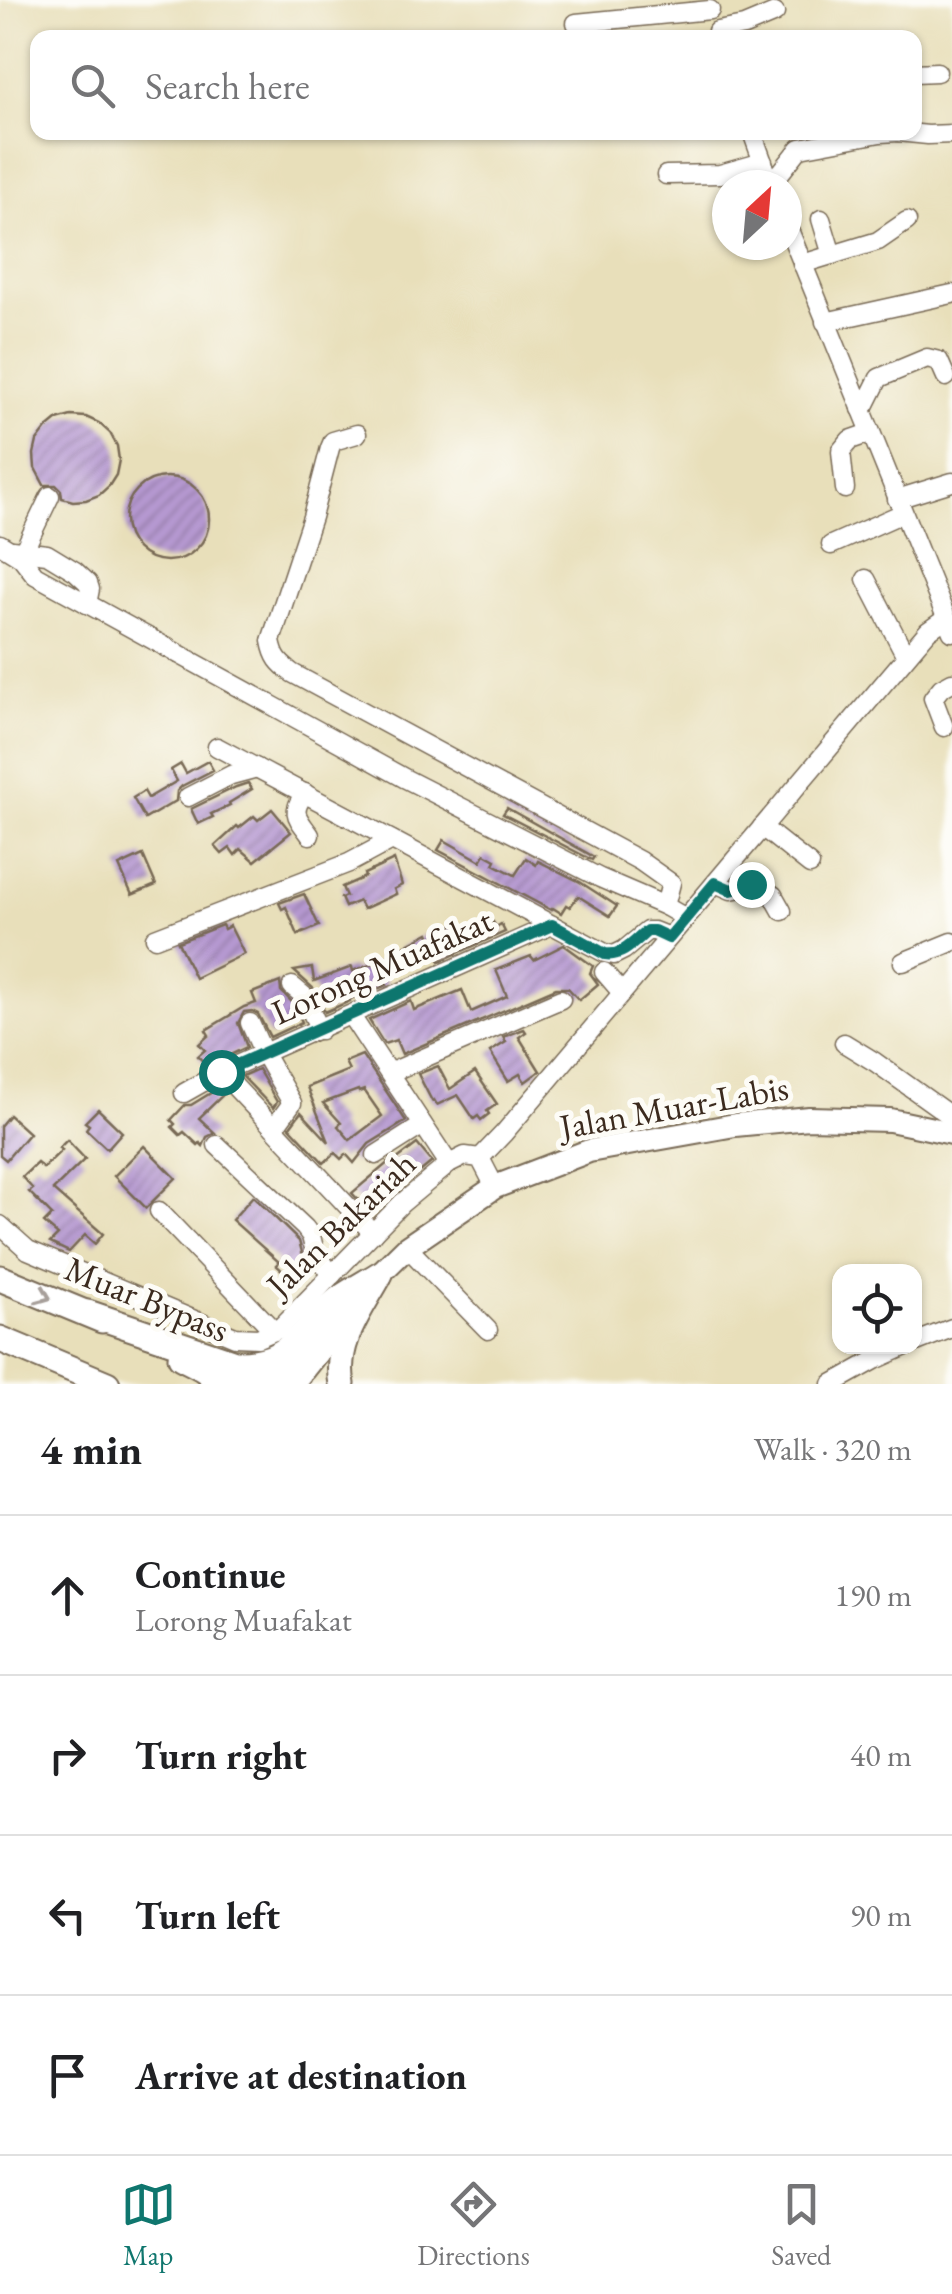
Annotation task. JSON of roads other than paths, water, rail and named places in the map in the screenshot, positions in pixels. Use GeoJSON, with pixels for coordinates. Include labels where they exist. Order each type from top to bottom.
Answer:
{"type":"FeatureCollection","features":[{"type":"Feature","properties":{"kind":"highway"},"geometry":{"type":"LineString","coordinates":[[88,1314],[235,1363],[256,1364],[276,1358],[339,1300],[380,1274]]}},
{"type":"Feature","properties":{"kind":"highway"},"geometry":{"type":"LineString","coordinates":[[342,1384],[341,1352],[351,1325],[380,1274]]}},
{"type":"Feature","properties":{"kind":"highway","name":"Muar Bypass"},"geometry":{"type":"LineString","coordinates":[[0,1278],[146,1339],[268,1384]]}},
{"type":"Feature","properties":{"kind":"highway"},"geometry":{"type":"LineString","coordinates":[[0,1339],[62,1375],[105,1383]]}},
{"type":"Feature","properties":{"kind":"highway"},"geometry":{"type":"LineString","coordinates":[[146,1339],[205,1370],[217,1384]]}},
{"type":"Feature","properties":{"kind":"main road","name":"Jalan Muar-Labis"},"geometry":{"type":"LineString","coordinates":[[268,1384],[408,1247],[495,1187],[588,1152],[735,1125],[809,1118],[890,1120],[952,1134]]}},
{"type":"Feature","properties":{"kind":"main road","name":"Jalan Muar-Labis"},"geometry":{"type":"LineString","coordinates":[[292,1384],[380,1274]]}},
{"type":"Feature","properties":{"kind":"street"},"geometry":{"type":"LineString","coordinates":[[576,22],[708,5],[717,30]]}},
{"type":"Feature","properties":{"kind":"street"},"geometry":{"type":"LineString","coordinates":[[731,30],[776,13]]}},
{"type":"Feature","properties":{"kind":"street"},"geometry":{"type":"LineString","coordinates":[[922,73],[938,72]]}},
{"type":"Feature","properties":{"kind":"street"},"geometry":{"type":"LineString","coordinates":[[922,134],[952,134]]}},
{"type":"Feature","properties":{"kind":"street"},"geometry":{"type":"LineString","coordinates":[[755,140],[766,170]]}},
{"type":"Feature","properties":{"kind":"street"},"geometry":{"type":"LineString","coordinates":[[783,170],[800,148],[843,140]]}},
{"type":"Feature","properties":{"kind":"street"},"geometry":{"type":"LineString","coordinates":[[666,175],[720,174],[763,162]]}},
{"type":"Feature","properties":{"kind":"street"},"geometry":{"type":"LineString","coordinates":[[821,219],[832,255]]}},
{"type":"Feature","properties":{"kind":"street"},"geometry":{"type":"LineString","coordinates":[[802,264],[878,241],[907,221]]}},
{"type":"Feature","properties":{"kind":"street"},"geometry":{"type":"LineString","coordinates":[[800,260],[949,626]]}},
{"type":"Feature","properties":{"kind":"street"},"geometry":{"type":"LineString","coordinates":[[825,322],[952,294]]}},
{"type":"Feature","properties":{"kind":"street"},"geometry":{"type":"LineString","coordinates":[[860,409],[879,378],[926,358],[939,361],[946,377]]}},
{"type":"Feature","properties":{"kind":"street"},"geometry":{"type":"LineString","coordinates":[[845,489],[842,452],[850,440],[870,433]]}},
{"type":"Feature","properties":{"kind":"street"},"geometry":{"type":"LineString","coordinates":[[357,434],[333,441],[330,448],[271,641],[278,663],[640,861],[671,883],[665,906]]}},
{"type":"Feature","properties":{"kind":"street"},"geometry":{"type":"LineString","coordinates":[[831,545],[952,482]]}},
{"type":"Feature","properties":{"kind":"street"},"geometry":{"type":"LineString","coordinates":[[50,496],[12,548],[35,575],[406,779],[686,918]]}},
{"type":"Feature","properties":{"kind":"street"},"geometry":{"type":"LineString","coordinates":[[866,579],[906,656]]}},
{"type":"Feature","properties":{"kind":"street"},"geometry":{"type":"LineString","coordinates":[[495,1187],[480,1158],[928,631],[937,622],[949,626]]}},
{"type":"Feature","properties":{"kind":"street"},"geometry":{"type":"LineString","coordinates":[[944,727],[933,698],[940,688],[952,682]]}},
{"type":"Feature","properties":{"kind":"street"},"geometry":{"type":"LineString","coordinates":[[216,747],[605,954],[614,956],[647,931],[669,938]]}},
{"type":"Feature","properties":{"kind":"street"},"geometry":{"type":"LineString","coordinates":[[188,797],[231,774],[257,768]]}},
{"type":"Feature","properties":{"kind":"street"},"geometry":{"type":"LineString","coordinates":[[304,794],[297,804],[297,818],[310,835]]}},
{"type":"Feature","properties":{"kind":"street"},"geometry":{"type":"LineString","coordinates":[[762,827],[810,866]]}},
{"type":"Feature","properties":{"kind":"street"},"geometry":{"type":"LineString","coordinates":[[155,938],[350,863],[392,840]]}},
{"type":"Feature","properties":{"kind":"street"},"geometry":{"type":"LineString","coordinates":[[715,883],[731,890],[756,885],[773,895],[782,911]]}},
{"type":"Feature","properties":{"kind":"street","name":"Lorong Muafakat"},"geometry":{"type":"LineString","coordinates":[[184,1093],[221,1072],[552,925]]}},
{"type":"Feature","properties":{"kind":"street"},"geometry":{"type":"LineString","coordinates":[[902,962],[951,946]]}},
{"type":"Feature","properties":{"kind":"street"},"geometry":{"type":"LineString","coordinates":[[604,972],[622,993]]}},
{"type":"Feature","properties":{"kind":"street"},"geometry":{"type":"LineString","coordinates":[[292,986],[304,996],[320,1030]]}},
{"type":"Feature","properties":{"kind":"street"},"geometry":{"type":"LineString","coordinates":[[389,1074],[561,1000]]}},
{"type":"Feature","properties":{"kind":"street"},"geometry":{"type":"LineString","coordinates":[[351,1016],[450,1164]]}},
{"type":"Feature","properties":{"kind":"street"},"geometry":{"type":"LineString","coordinates":[[250,1024],[292,1102],[274,1128]]}},
{"type":"Feature","properties":{"kind":"street"},"geometry":{"type":"LineString","coordinates":[[844,1044],[952,1117]]}},
{"type":"Feature","properties":{"kind":"street"},"geometry":{"type":"LineString","coordinates":[[221,1072],[373,1233]]}},
{"type":"Feature","properties":{"kind":"street"},"geometry":{"type":"LineString","coordinates":[[376,1155],[423,1125]]}},
{"type":"Feature","properties":{"kind":"street"},"geometry":{"type":"LineString","coordinates":[[217,1145],[305,1228],[312,1236],[315,1252],[332,1276]]}},
{"type":"Feature","properties":{"kind":"street","name":"Jalan Bakariah"},"geometry":{"type":"LineString","coordinates":[[0,1225],[28,1250],[235,1337],[258,1338],[296,1313],[402,1203],[450,1164],[466,1156],[480,1158]]}},
{"type":"Feature","properties":{"kind":"street"},"geometry":{"type":"LineString","coordinates":[[159,1211],[274,1331]]}},
{"type":"Feature","properties":{"kind":"street"},"geometry":{"type":"LineString","coordinates":[[408,1247],[488,1330]]}},
{"type":"Feature","properties":{"kind":"street"},"geometry":{"type":"LineString","coordinates":[[922,1340],[952,1328]]}},
{"type":"Feature","properties":{"kind":"street"},"geometry":{"type":"LineString","coordinates":[[832,1384],[888,1354]]}}]}
